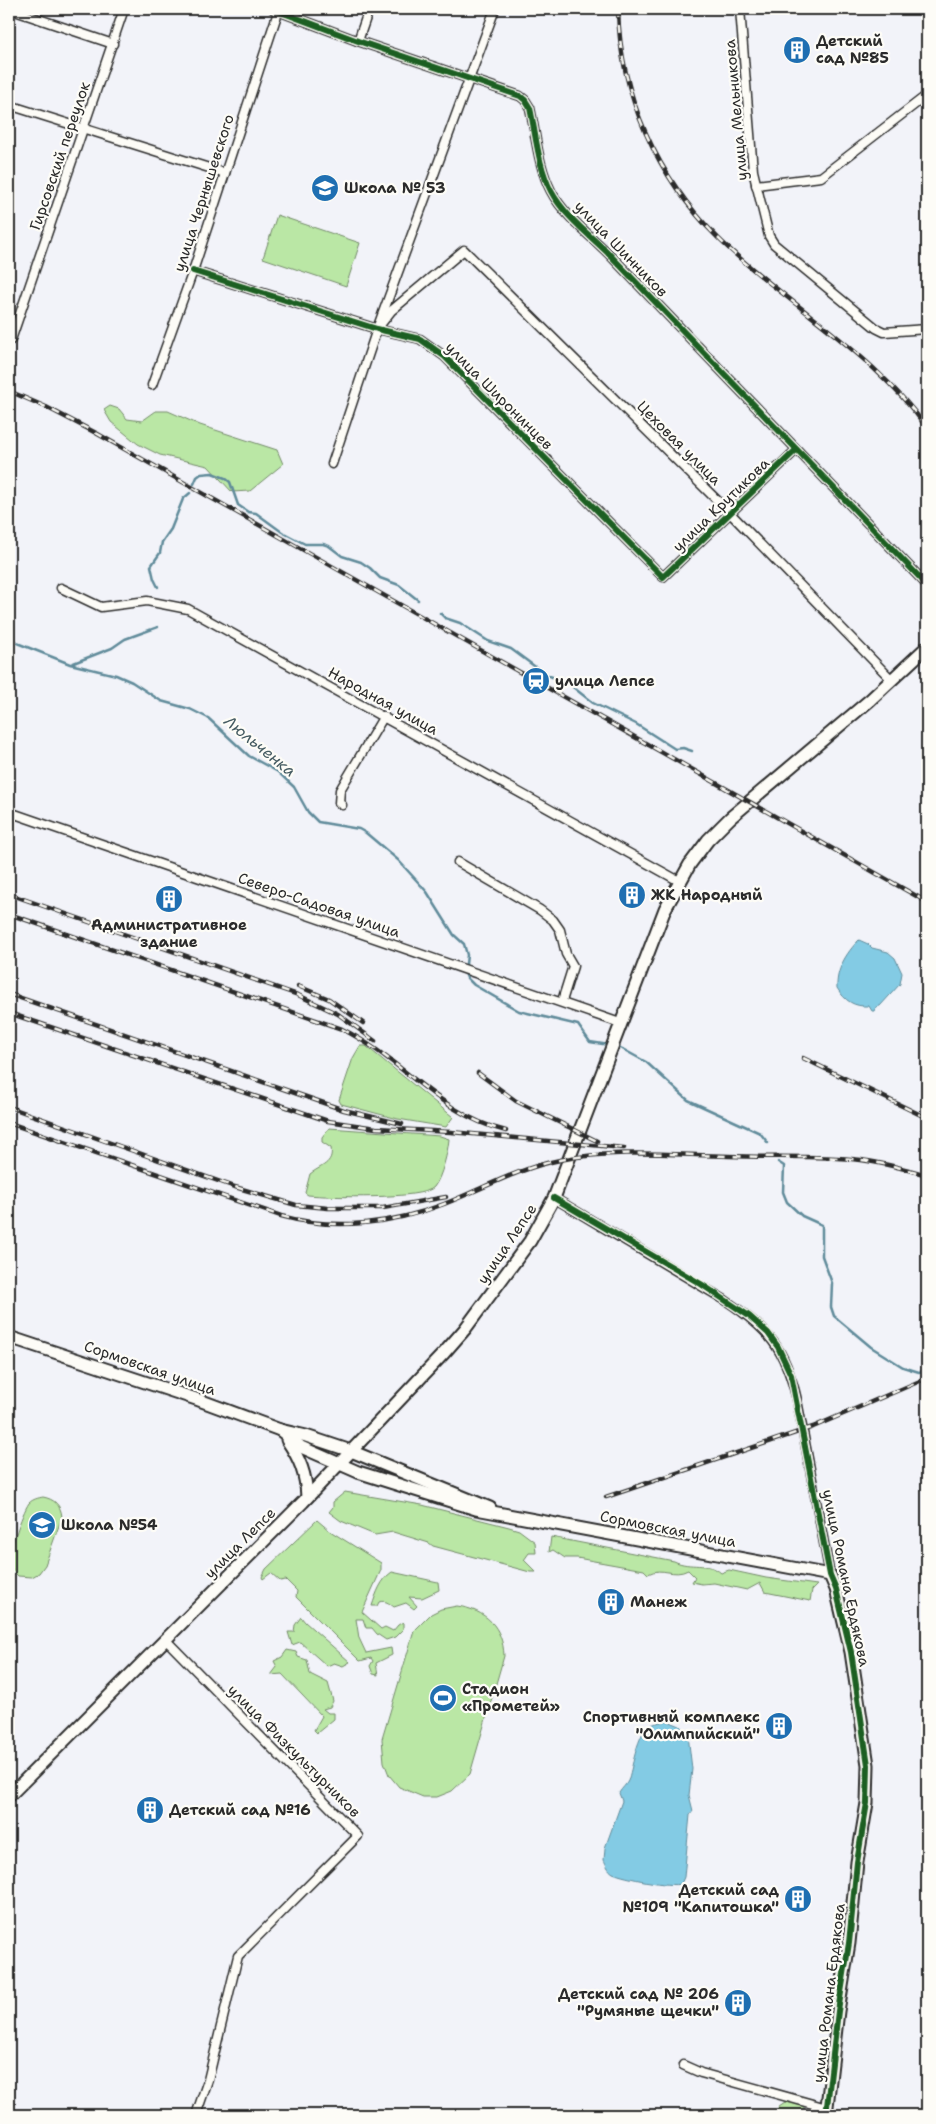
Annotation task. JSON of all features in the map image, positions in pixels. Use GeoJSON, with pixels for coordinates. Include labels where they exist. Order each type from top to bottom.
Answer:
{"type":"FeatureCollection","features":[{"type":"Feature","properties":{"kind":"street"},"geometry":{"type":"LineString","coordinates":[[9,9],[113,44]]}},
{"type":"Feature","properties":{"kind":"street","name":"Гирсовский переулок"},"geometry":{"type":"LineString","coordinates":[[11,340],[124,9]]}},
{"type":"Feature","properties":{"kind":"street","name":"улица Шинников"},"geometry":{"type":"LineString","coordinates":[[276,9],[358,41],[520,96],[525,100],[530,108],[543,171],[551,192],[574,221],[611,256],[927,585]]}},
{"type":"Feature","properties":{"kind":"street","name":"улица Чернышевского"},"geometry":{"type":"LineString","coordinates":[[152,385],[226,174],[276,9]]}},
{"type":"Feature","properties":{"kind":"street"},"geometry":{"type":"LineString","coordinates":[[358,41],[368,9]]}},
{"type":"Feature","properties":{"kind":"street"},"geometry":{"type":"LineString","coordinates":[[332,464],[468,77],[495,9]]}},
{"type":"Feature","properties":{"kind":"street","name":"улица Мельникова"},"geometry":{"type":"LineString","coordinates":[[740,9],[749,135],[756,185],[768,236],[774,244],[876,328],[884,332],[927,329]]}},
{"type":"Feature","properties":{"kind":"street"},"geometry":{"type":"LineString","coordinates":[[756,185],[821,176],[927,95]]}},
{"type":"Feature","properties":{"kind":"street"},"geometry":{"type":"LineString","coordinates":[[9,105],[226,174]]}},
{"type":"Feature","properties":{"kind":"street","name":"Цеховая улица"},"geometry":{"type":"LineString","coordinates":[[378,329],[391,311],[464,250],[731,514],[892,680]]}},
{"type":"Feature","properties":{"kind":"street","name":"улица Широнинцев"},"geometry":{"type":"LineString","coordinates":[[193,271],[378,329],[420,339],[444,356],[663,577]]}},
{"type":"Feature","properties":{"kind":"street","name":"улица Крутикова"},"geometry":{"type":"LineString","coordinates":[[663,577],[796,450]]}},
{"type":"Feature","properties":{"kind":"street","name":"Народная улица"},"geometry":{"type":"LineString","coordinates":[[61,588],[101,607],[147,601],[188,609],[679,881]]}},
{"type":"Feature","properties":{"kind":"street","name":"улица Лепсе"},"geometry":{"type":"LineString","coordinates":[[9,1796],[307,1497],[465,1329],[530,1241],[554,1198],[665,909],[679,881],[708,840],[730,818],[774,783],[927,647]]}},
{"type":"Feature","properties":{"kind":"street"},"geometry":{"type":"LineString","coordinates":[[342,805],[339,803],[340,790],[384,716]]}},
{"type":"Feature","properties":{"kind":"street","name":"Северо-Садовая улица"},"geometry":{"type":"LineString","coordinates":[[9,812],[562,1002],[619,1028]]}},
{"type":"Feature","properties":{"kind":"street"},"geometry":{"type":"LineString","coordinates":[[458,862],[540,910],[558,925],[566,954],[573,966],[562,1002]]}},
{"type":"Feature","properties":{"kind":"street","name":"улица Романа Ердякова"},"geometry":{"type":"LineString","coordinates":[[554,1198],[750,1316],[773,1340],[784,1358],[793,1382],[830,1575],[836,1589],[851,1652],[868,1765],[866,1803],[857,1862],[849,1943],[838,2011],[827,2112]]}},
{"type":"Feature","properties":{"kind":"street","name":"Сормовская улица"},"geometry":{"type":"LineString","coordinates":[[9,1337],[199,1400],[280,1430],[306,1436],[351,1451],[478,1502],[500,1513]]}},
{"type":"Feature","properties":{"kind":"street"},"geometry":{"type":"LineString","coordinates":[[280,1430],[302,1464],[306,1480],[307,1497]]}},
{"type":"Feature","properties":{"kind":"street","name":"Сормовская улица"},"geometry":{"type":"LineString","coordinates":[[280,1430],[301,1447],[358,1472],[476,1509],[830,1575]]}},
{"type":"Feature","properties":{"kind":"street","name":"улица Физкультурников"},"geometry":{"type":"LineString","coordinates":[[164,1639],[358,1836],[238,1956],[208,2080],[196,2115]]}},
{"type":"Feature","properties":{"kind":"street"},"geometry":{"type":"LineString","coordinates":[[683,2065],[701,2073],[827,2112]]}},
{"type":"Feature","properties":{"kind":"green space"},"geometry":{"type":"Polygon","coordinates":[[[277,215],[360,243],[346,286],[263,258],[277,215]]]}},
{"type":"Feature","properties":{"kind":"green space"},"geometry":{"type":"Polygon","coordinates":[[[110,406],[119,409],[127,419],[142,421],[156,411],[168,411],[200,425],[277,450],[283,464],[250,491],[232,492],[208,466],[160,455],[138,444],[111,422],[104,410],[110,406]]]}},
{"type":"Feature","properties":{"kind":"green space"},"geometry":{"type":"Polygon","coordinates":[[[360,1046],[366,1046],[453,1117],[446,1127],[398,1119],[341,1104],[339,1100],[353,1058],[360,1046]]]}},
{"type":"Feature","properties":{"kind":"green space"},"geometry":{"type":"Polygon","coordinates":[[[329,1128],[440,1136],[449,1139],[440,1177],[434,1187],[412,1194],[374,1197],[308,1195],[305,1193],[310,1174],[325,1164],[330,1158],[331,1148],[322,1142],[322,1137],[329,1128]]]}},
{"type":"Feature","properties":{"kind":"green space"},"geometry":{"type":"Polygon","coordinates":[[[345,1492],[422,1505],[519,1530],[535,1542],[536,1553],[529,1553],[524,1560],[536,1572],[433,1546],[429,1543],[393,1532],[375,1535],[341,1521],[329,1512],[333,1507],[333,1502],[345,1492]]]}},
{"type":"Feature","properties":{"kind":"green space"},"geometry":{"type":"Polygon","coordinates":[[[43,1497],[56,1503],[62,1517],[45,1565],[39,1573],[32,1577],[18,1576],[9,1567],[16,1534],[29,1503],[43,1497]]]}},
{"type":"Feature","properties":{"kind":"green space"},"geometry":{"type":"Polygon","coordinates":[[[317,1520],[330,1531],[381,1563],[381,1570],[362,1612],[381,1629],[385,1627],[393,1631],[403,1622],[403,1629],[395,1637],[386,1640],[372,1628],[366,1628],[363,1619],[356,1619],[359,1638],[366,1653],[391,1648],[392,1655],[376,1663],[378,1675],[373,1674],[370,1666],[373,1661],[371,1658],[360,1661],[296,1597],[297,1591],[286,1580],[280,1581],[271,1573],[263,1579],[262,1577],[266,1569],[317,1520]]]}},
{"type":"Feature","properties":{"kind":"green space"},"geometry":{"type":"Polygon","coordinates":[[[551,1537],[686,1565],[710,1567],[721,1573],[729,1570],[766,1578],[817,1585],[812,1590],[810,1601],[765,1592],[760,1583],[747,1590],[714,1583],[702,1584],[692,1582],[695,1577],[688,1570],[678,1573],[658,1571],[648,1574],[644,1570],[577,1558],[565,1558],[553,1550],[549,1552],[551,1537]]]}},
{"type":"Feature","properties":{"kind":"green space"},"geometry":{"type":"Polygon","coordinates":[[[392,1572],[438,1582],[439,1590],[422,1598],[409,1597],[417,1606],[414,1609],[406,1603],[394,1607],[387,1602],[381,1601],[377,1606],[372,1606],[382,1583],[392,1572]]]}},
{"type":"Feature","properties":{"kind":"green space","name":"Стадион «Прометей»"},"geometry":{"type":"Polygon","coordinates":[[[457,1606],[476,1611],[491,1622],[500,1637],[504,1656],[470,1774],[452,1791],[437,1797],[423,1797],[399,1787],[389,1775],[384,1762],[382,1739],[414,1631],[431,1614],[441,1609],[457,1606]]]}},
{"type":"Feature","properties":{"kind":"green space"},"geometry":{"type":"Polygon","coordinates":[[[301,1617],[350,1662],[343,1666],[334,1663],[327,1666],[300,1642],[292,1645],[288,1632],[294,1632],[295,1625],[301,1617]]]}},
{"type":"Feature","properties":{"kind":"green space"},"geometry":{"type":"Polygon","coordinates":[[[287,1650],[296,1652],[298,1657],[307,1660],[310,1674],[328,1683],[333,1701],[330,1707],[323,1709],[328,1713],[334,1713],[334,1719],[317,1733],[314,1730],[322,1716],[282,1674],[271,1675],[277,1667],[274,1661],[282,1657],[287,1650]]]}},
{"type":"Feature","properties":{"kind":"green space"},"geometry":{"type":"Polygon","coordinates":[[[785,2102],[793,2102],[804,2106],[804,2115],[775,2115],[779,2106],[785,2102]]]}},
{"type":"Feature","properties":{"kind":"water"},"geometry":{"type":"Polygon","coordinates":[[[859,940],[872,948],[888,952],[895,958],[902,973],[900,984],[874,1011],[869,1006],[850,1002],[837,988],[840,968],[850,950],[859,940]]]}},
{"type":"Feature","properties":{"kind":"water"},"geometry":{"type":"Polygon","coordinates":[[[668,1721],[680,1726],[688,1735],[692,1769],[689,1795],[693,1811],[690,1815],[684,1877],[681,1884],[675,1885],[647,1882],[613,1873],[607,1867],[604,1860],[605,1848],[622,1801],[619,1793],[628,1781],[640,1739],[648,1727],[656,1723],[668,1721]]]}},
{"type":"Feature","properties":{"kind":"waterway"},"geometry":{"type":"LineString","coordinates":[[194,484],[197,477],[201,474],[212,473],[225,478],[230,482],[238,505],[248,512],[256,513],[282,532],[305,544],[323,544],[329,546],[342,556],[361,562],[380,578],[399,585],[418,600]]}},
{"type":"Feature","properties":{"kind":"waterway"},"geometry":{"type":"LineString","coordinates":[[158,587],[151,566],[160,553],[162,542],[171,529],[183,499],[190,493]]}},
{"type":"Feature","properties":{"kind":"waterway"},"geometry":{"type":"LineString","coordinates":[[440,613],[445,618],[460,623],[488,641],[511,649],[545,674],[569,684],[593,703],[636,724],[675,749],[683,748],[692,751]]}},
{"type":"Feature","properties":{"kind":"waterway"},"geometry":{"type":"LineString","coordinates":[[71,664],[112,648],[125,639],[158,627]]}},
{"type":"Feature","properties":{"kind":"waterway","name":"Люльченка"},"geometry":{"type":"LineString","coordinates":[[9,636],[17,643],[70,664],[116,675],[132,682],[161,701],[190,709],[208,718],[249,756],[278,772],[294,787],[308,812],[318,822],[359,829],[398,860],[427,892],[454,935],[464,944],[467,955],[465,973],[474,985],[519,1011],[578,1025],[590,1042],[609,1045]]}},
{"type":"Feature","properties":{"kind":"waterway"},"geometry":{"type":"LineString","coordinates":[[617,1046],[646,1062],[688,1100],[760,1133],[768,1143]]}},
{"type":"Feature","properties":{"kind":"waterway"},"geometry":{"type":"LineString","coordinates":[[778,1162],[784,1166],[783,1192],[787,1202],[802,1216],[822,1225],[822,1256],[832,1283],[831,1307],[834,1316],[871,1347],[903,1367],[919,1372],[927,1370]]}},
{"type":"Feature","properties":{"kind":"railway"},"geometry":{"type":"LineString","coordinates":[[618,9],[620,41],[634,104],[660,162],[677,189],[696,214],[729,249],[873,368],[901,396],[927,428]]}},
{"type":"Feature","properties":{"kind":"railway"},"geometry":{"type":"LineString","coordinates":[[9,391],[46,407],[96,433],[927,902]]}},
{"type":"Feature","properties":{"kind":"railway"},"geometry":{"type":"LineString","coordinates":[[9,894],[298,995],[338,1014],[375,1041]]}},
{"type":"Feature","properties":{"kind":"railway"},"geometry":{"type":"LineString","coordinates":[[9,914],[342,1029],[363,1041],[461,1112],[482,1123],[506,1131]]}},
{"type":"Feature","properties":{"kind":"railway"},"geometry":{"type":"LineString","coordinates":[[298,986],[329,999],[363,1023]]}},
{"type":"Feature","properties":{"kind":"railway"},"geometry":{"type":"LineString","coordinates":[[9,994],[344,1110],[402,1124]]}},
{"type":"Feature","properties":{"kind":"railway"},"geometry":{"type":"LineString","coordinates":[[9,1013],[328,1121],[376,1128],[451,1132],[624,1148]]}},
{"type":"Feature","properties":{"kind":"railway"},"geometry":{"type":"LineString","coordinates":[[803,1058],[927,1118]]}},
{"type":"Feature","properties":{"kind":"railway"},"geometry":{"type":"LineString","coordinates":[[478,1073],[516,1101],[597,1141]]}},
{"type":"Feature","properties":{"kind":"railway"},"geometry":{"type":"LineString","coordinates":[[9,1107],[235,1187],[296,1205],[328,1208],[383,1208],[446,1197]]}},
{"type":"Feature","properties":{"kind":"railway"},"geometry":{"type":"LineString","coordinates":[[9,1123],[281,1216],[301,1221],[322,1223],[342,1224],[384,1221],[425,1211],[530,1168],[560,1160],[602,1155],[644,1154],[844,1158],[903,1168],[927,1175]]}},
{"type":"Feature","properties":{"kind":"railway"},"geometry":{"type":"LineString","coordinates":[[606,1497],[813,1427],[927,1378]]}},
{"type":"Feature","properties":{"kind":"cycle path"},"geometry":{"type":"LineString","coordinates":[[273,9],[358,41],[520,96],[525,100],[530,108],[543,171],[551,191],[563,209],[611,256],[927,585]]}},
{"type":"Feature","properties":{"kind":"cycle path"},"geometry":{"type":"LineString","coordinates":[[193,271],[377,329],[420,339],[444,356],[663,577],[796,450]]}},
{"type":"Feature","properties":{"kind":"cycle path"},"geometry":{"type":"LineString","coordinates":[[554,1198],[701,1284],[749,1316],[768,1333],[778,1347],[791,1375],[830,1575],[836,1589],[851,1652],[868,1765],[867,1803],[857,1862],[849,1943],[838,2011],[826,2115]]}},
{"type":"Feature","properties":{"kind":"place","name":"Детский сад №85"},"geometry":{"type":"Point","coordinates":[797,50]}},
{"type":"Feature","properties":{"kind":"place","name":"Школа № 53"},"geometry":{"type":"Point","coordinates":[325,188]}},
{"type":"Feature","properties":{"kind":"place","name":"улица Лепсе"},"geometry":{"type":"Point","coordinates":[536,681]}},
{"type":"Feature","properties":{"kind":"place","name":"ЖК Народный"},"geometry":{"type":"Point","coordinates":[632,895]}},
{"type":"Feature","properties":{"kind":"place","name":"Административное здание"},"geometry":{"type":"Point","coordinates":[169,899]}},
{"type":"Feature","properties":{"kind":"place","name":"Школа №54"},"geometry":{"type":"Point","coordinates":[42,1525]}},
{"type":"Feature","properties":{"kind":"place","name":"Манеж"},"geometry":{"type":"Point","coordinates":[611,1602]}},
{"type":"Feature","properties":{"kind":"place","name":"Стадион «Прометей»"},"geometry":{"type":"Point","coordinates":[443,1698]}},
{"type":"Feature","properties":{"kind":"place","name":"Спортивный комплекс \"Олимпийский\""},"geometry":{"type":"Point","coordinates":[779,1726]}},
{"type":"Feature","properties":{"kind":"place","name":"Детский сад №16"},"geometry":{"type":"Point","coordinates":[150,1810]}},
{"type":"Feature","properties":{"kind":"place","name":"Детский сад №109 \"Капитошка\""},"geometry":{"type":"Point","coordinates":[798,1899]}},
{"type":"Feature","properties":{"kind":"place","name":"Детский сад № 206 \"Румяные щечки\""},"geometry":{"type":"Point","coordinates":[738,2003]}}]}
